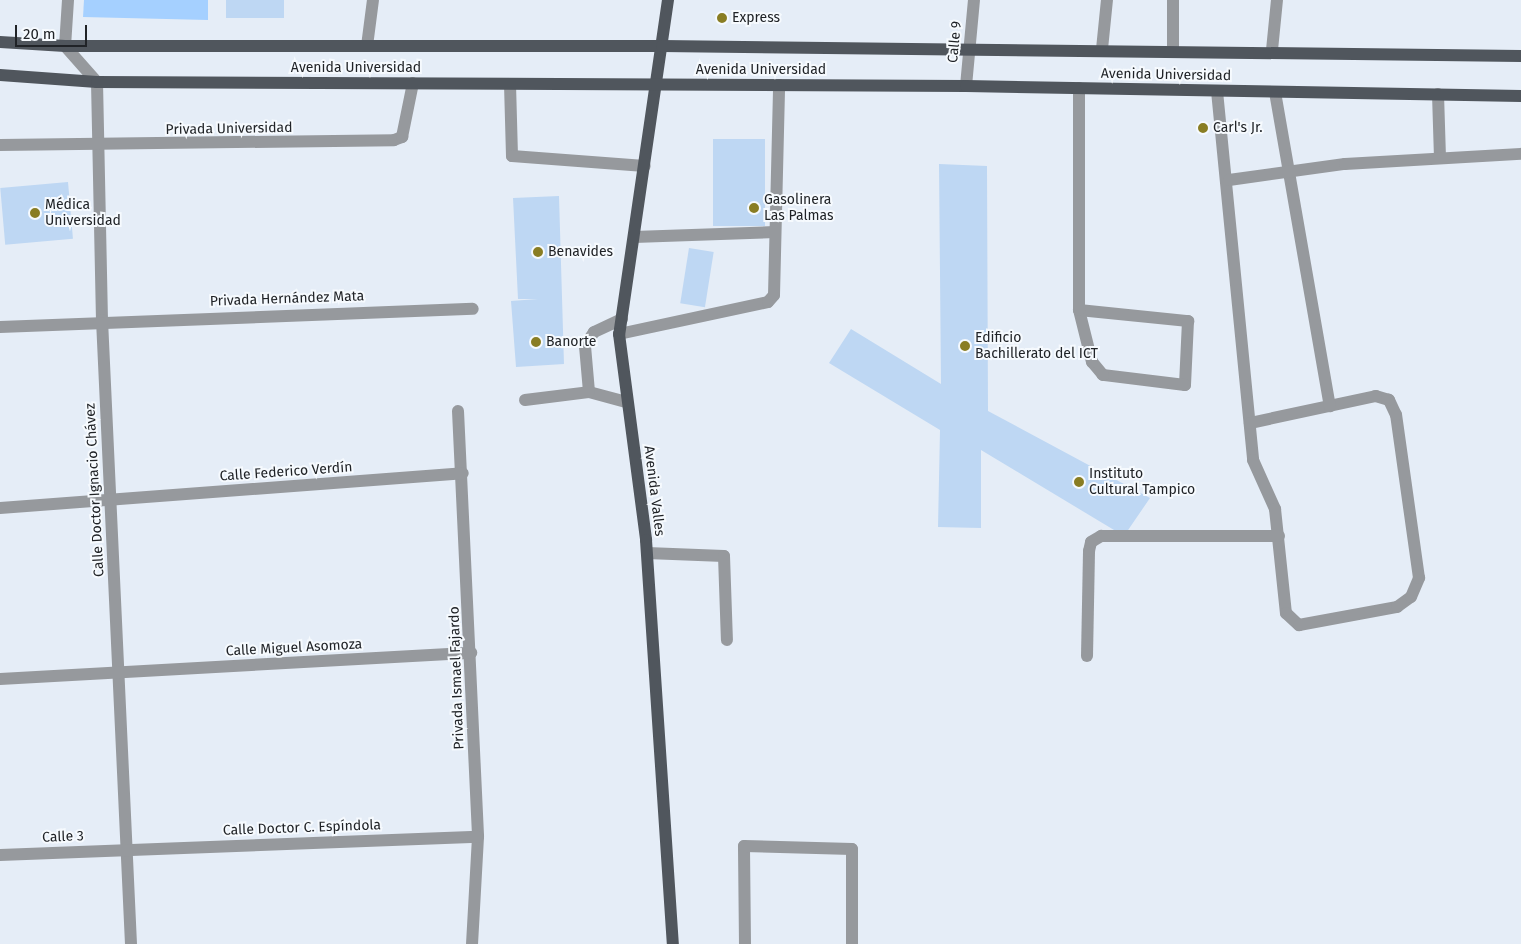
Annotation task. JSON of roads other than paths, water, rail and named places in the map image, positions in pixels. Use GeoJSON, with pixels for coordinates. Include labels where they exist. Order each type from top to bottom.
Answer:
{"type":"FeatureCollection","features":[{"type":"Feature","properties":{"kind":"main road","name":"Avenida Valles"},"geometry":{"type":"LineString","coordinates":[[668,0],[658,84],[619,334],[646,553],[673,944]]}},
{"type":"Feature","properties":{"kind":"main road","name":"Avenida Universidad"},"geometry":{"type":"LineString","coordinates":[[0,42],[65,46],[662,46],[1272,50],[1521,56]]}},
{"type":"Feature","properties":{"kind":"main road","name":"Avenida Universidad"},"geometry":{"type":"LineString","coordinates":[[0,75],[97,82],[966,86],[1521,96]]}},
{"type":"Feature","properties":{"kind":"street"},"geometry":{"type":"LineString","coordinates":[[68,0],[65,46],[97,82]]}},
{"type":"Feature","properties":{"kind":"street"},"geometry":{"type":"LineString","coordinates":[[367,46],[373,0]]}},
{"type":"Feature","properties":{"kind":"street","name":"Calle 9"},"geometry":{"type":"LineString","coordinates":[[966,86],[974,0]]}},
{"type":"Feature","properties":{"kind":"street"},"geometry":{"type":"LineString","coordinates":[[1102,49],[1107,0]]}},
{"type":"Feature","properties":{"kind":"street"},"geometry":{"type":"LineString","coordinates":[[1173,0],[1173,50]]}},
{"type":"Feature","properties":{"kind":"street"},"geometry":{"type":"LineString","coordinates":[[1272,50],[1277,0]]}},
{"type":"Feature","properties":{"kind":"street","name":"Calle Doctor Ignacio Chávez"},"geometry":{"type":"LineString","coordinates":[[97,82],[102,320],[131,944]]}},
{"type":"Feature","properties":{"kind":"street","name":"Privada Universidad"},"geometry":{"type":"LineString","coordinates":[[0,145],[98,146],[394,140],[402,136],[413,83]]}},
{"type":"Feature","properties":{"kind":"street"},"geometry":{"type":"LineString","coordinates":[[510,84],[512,156],[645,166]]}},
{"type":"Feature","properties":{"kind":"street"},"geometry":{"type":"LineString","coordinates":[[619,334],[768,302],[774,295],[779,85]]}},
{"type":"Feature","properties":{"kind":"street"},"geometry":{"type":"LineString","coordinates":[[1079,88],[1079,310],[1092,362],[1103,375],[1185,385],[1188,321],[1079,310]]}},
{"type":"Feature","properties":{"kind":"street"},"geometry":{"type":"LineString","coordinates":[[1217,91],[1229,180],[1253,460],[1275,510],[1286,613],[1299,625],[1398,607],[1411,597],[1419,578],[1396,415],[1389,400],[1376,396],[1250,423]]}},
{"type":"Feature","properties":{"kind":"street"},"geometry":{"type":"LineString","coordinates":[[1274,92],[1292,173],[1330,406]]}},
{"type":"Feature","properties":{"kind":"street"},"geometry":{"type":"LineString","coordinates":[[1438,94],[1440,158]]}},
{"type":"Feature","properties":{"kind":"street"},"geometry":{"type":"LineString","coordinates":[[1229,180],[1292,173],[1345,164],[1521,154]]}},
{"type":"Feature","properties":{"kind":"street"},"geometry":{"type":"LineString","coordinates":[[634,237],[775,232]]}},
{"type":"Feature","properties":{"kind":"street","name":"Privada Hernández Mata"},"geometry":{"type":"LineString","coordinates":[[0,327],[102,320],[474,308]]}},
{"type":"Feature","properties":{"kind":"street"},"geometry":{"type":"LineString","coordinates":[[589,392],[584,346],[594,332],[622,319]]}},
{"type":"Feature","properties":{"kind":"street"},"geometry":{"type":"LineString","coordinates":[[525,400],[589,392],[627,402]]}},
{"type":"Feature","properties":{"kind":"street","name":"Privada Ismael Fajardo"},"geometry":{"type":"LineString","coordinates":[[458,411],[463,472],[478,837],[472,944]]}},
{"type":"Feature","properties":{"kind":"street","name":"Calle Federico Verdín"},"geometry":{"type":"LineString","coordinates":[[0,508],[463,472]]}},
{"type":"Feature","properties":{"kind":"street"},"geometry":{"type":"LineString","coordinates":[[1087,656],[1089,551],[1091,542],[1100,536],[1278,536]]}},
{"type":"Feature","properties":{"kind":"street"},"geometry":{"type":"LineString","coordinates":[[646,553],[724,556],[727,640]]}},
{"type":"Feature","properties":{"kind":"street","name":"Calle Miguel Asomoza"},"geometry":{"type":"LineString","coordinates":[[0,679],[471,654]]}},
{"type":"Feature","properties":{"kind":"street","name":"Calle Doctor C. Espíndola"},"geometry":{"type":"LineString","coordinates":[[127,850],[478,837]]}},
{"type":"Feature","properties":{"kind":"street"},"geometry":{"type":"LineString","coordinates":[[745,944],[744,846],[852,849],[852,944]]}},
{"type":"Feature","properties":{"kind":"street","name":"Calle 3"},"geometry":{"type":"LineString","coordinates":[[0,855],[127,850]]}},
{"type":"Feature","properties":{"kind":"place","name":"Express"},"geometry":{"type":"Point","coordinates":[722,18]}},
{"type":"Feature","properties":{"kind":"place","name":"Carl's Jr."},"geometry":{"type":"Point","coordinates":[1203,128]}},
{"type":"Feature","properties":{"kind":"place","name":"Gasolinera Las Palmas"},"geometry":{"type":"Point","coordinates":[754,208]}},
{"type":"Feature","properties":{"kind":"place","name":"Médica Universidad"},"geometry":{"type":"Point","coordinates":[35,213]}},
{"type":"Feature","properties":{"kind":"place","name":"Benavides"},"geometry":{"type":"Point","coordinates":[538,252]}},
{"type":"Feature","properties":{"kind":"place","name":"Banorte"},"geometry":{"type":"Point","coordinates":[536,342]}},
{"type":"Feature","properties":{"kind":"place","name":"Edificio Bachillerato del ICT"},"geometry":{"type":"Point","coordinates":[965,346]}},
{"type":"Feature","properties":{"kind":"place","name":"Instituto Cultural Tampico"},"geometry":{"type":"Point","coordinates":[1079,482]}}]}
